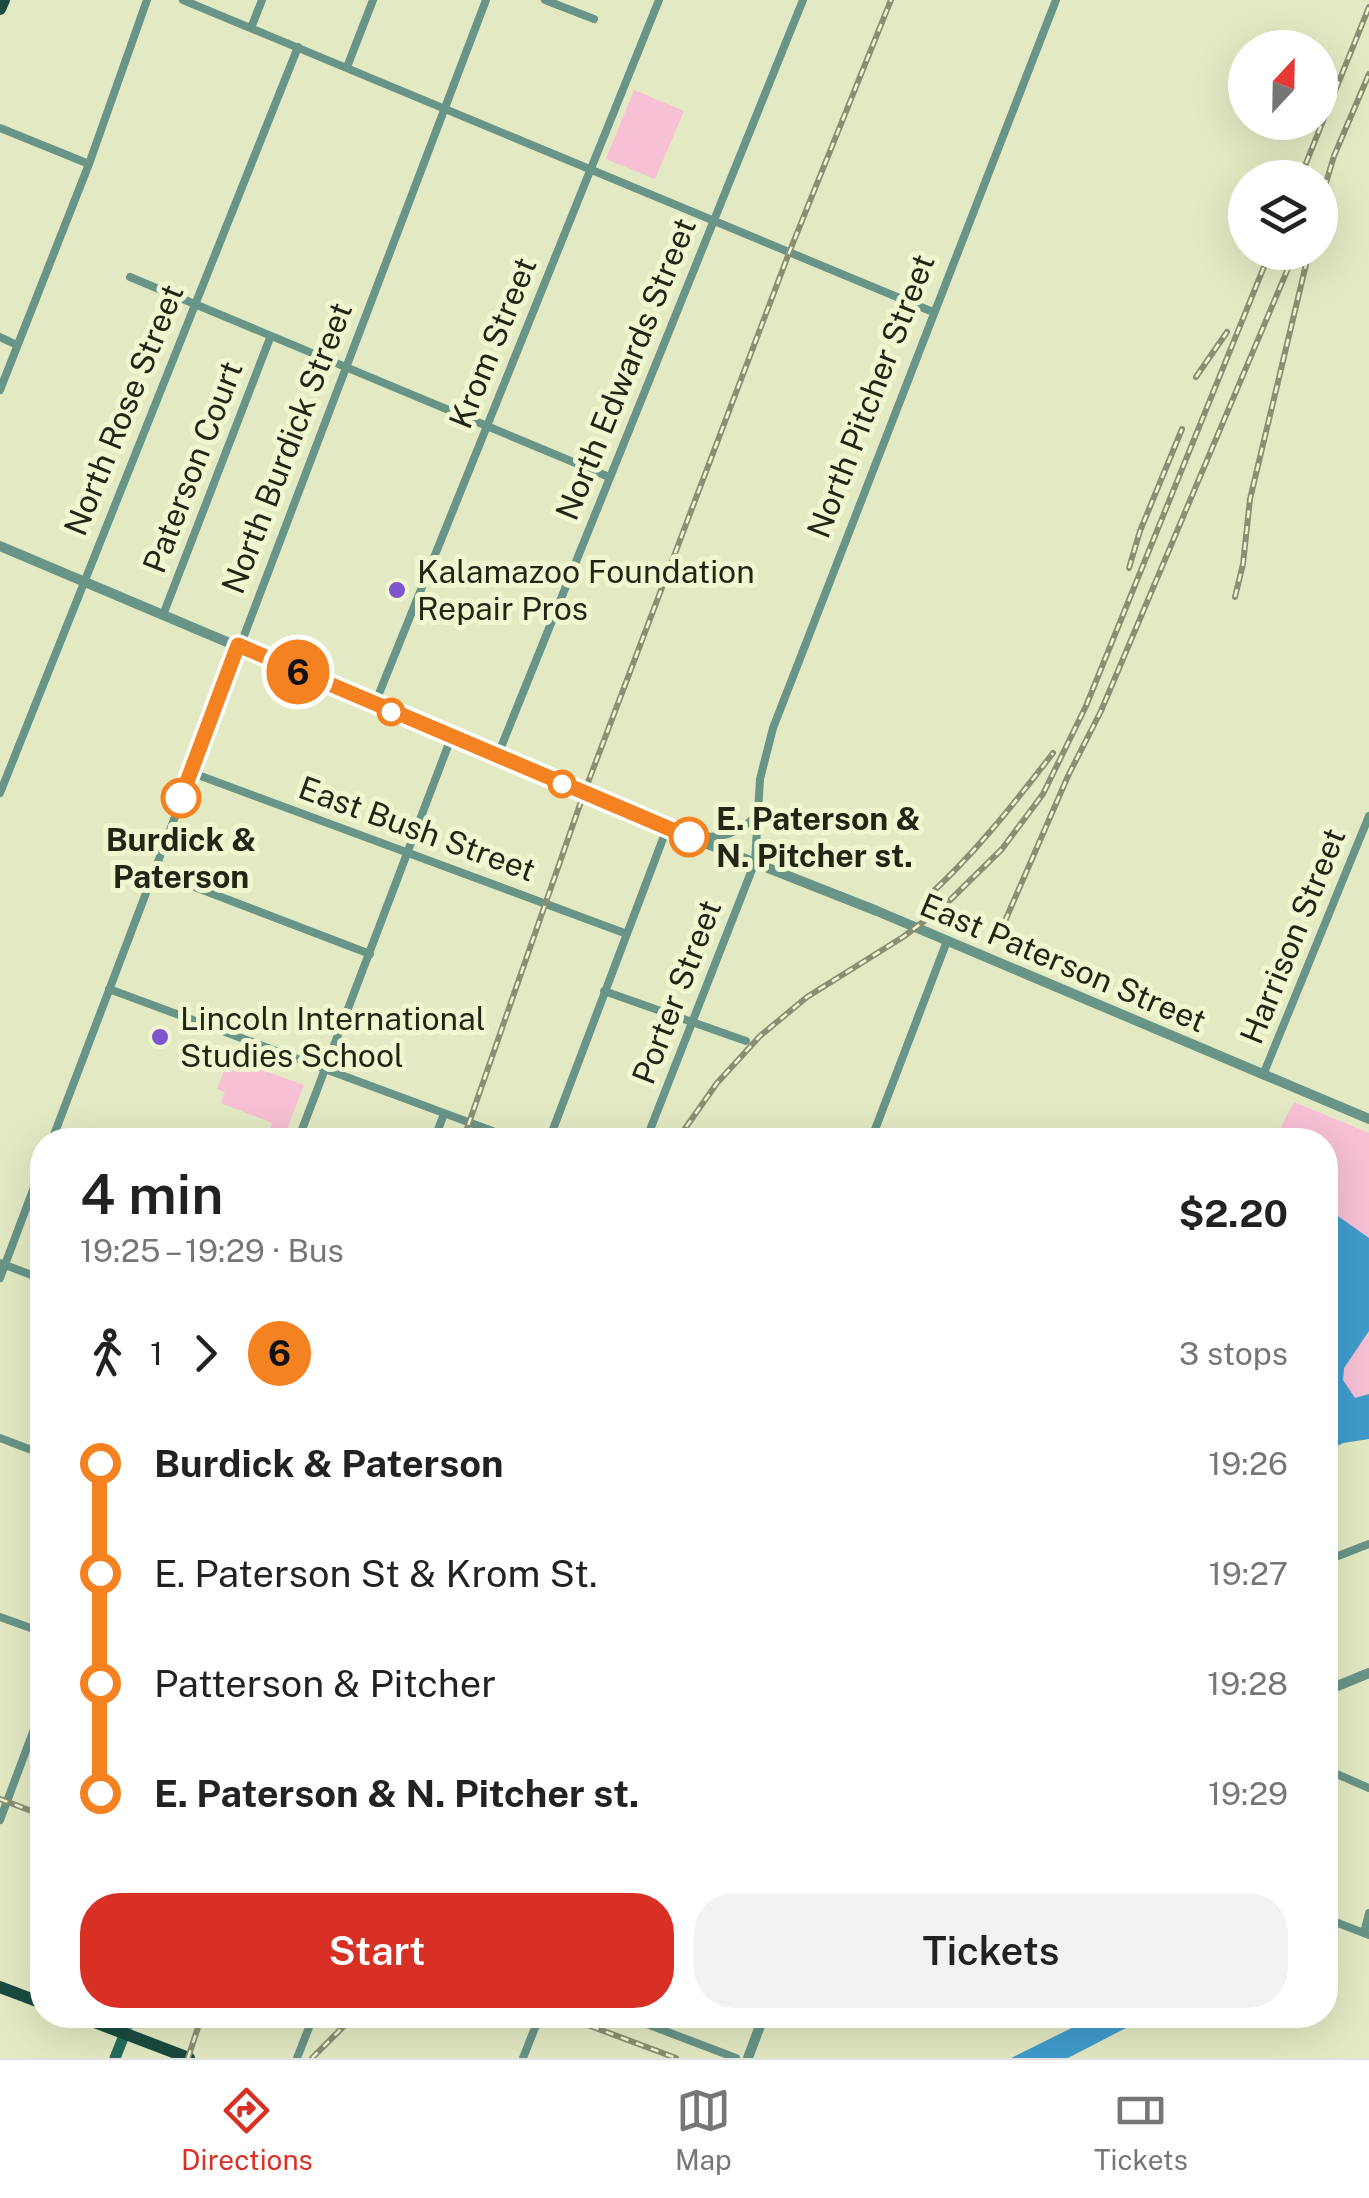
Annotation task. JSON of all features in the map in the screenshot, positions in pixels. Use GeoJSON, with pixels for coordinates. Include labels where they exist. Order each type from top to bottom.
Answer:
{"type":"FeatureCollection","features":[{"type":"Feature","properties":{"kind":"main road"},"geometry":{"type":"LineString","coordinates":[[0,10],[4,0]]}},
{"type":"Feature","properties":{"kind":"main road"},"geometry":{"type":"LineString","coordinates":[[0,1987],[30,1998]]}},
{"type":"Feature","properties":{"kind":"main road"},"geometry":{"type":"LineString","coordinates":[[110,2028],[189,2058]]}},
{"type":"Feature","properties":{"kind":"main road"},"geometry":{"type":"LineString","coordinates":[[116,2058],[125,2034]]}},
{"type":"Feature","properties":{"kind":"street"},"geometry":{"type":"LineString","coordinates":[[0,390],[89,164],[147,0]]}},
{"type":"Feature","properties":{"kind":"street"},"geometry":{"type":"LineString","coordinates":[[184,0],[933,312]]}},
{"type":"Feature","properties":{"kind":"street"},"geometry":{"type":"LineString","coordinates":[[251,28],[262,0]]}},
{"type":"Feature","properties":{"kind":"street"},"geometry":{"type":"LineString","coordinates":[[347,67],[372,0]]}},
{"type":"Feature","properties":{"kind":"street","name":"North Burdick Street"},"geometry":{"type":"LineString","coordinates":[[57,1128],[486,0]]}},
{"type":"Feature","properties":{"kind":"street"},"geometry":{"type":"LineString","coordinates":[[545,0],[594,19]]}},
{"type":"Feature","properties":{"kind":"street","name":"Krom Street"},"geometry":{"type":"LineString","coordinates":[[374,706],[659,0]]}},
{"type":"Feature","properties":{"kind":"street","name":"North Edwards Street"},"geometry":{"type":"LineString","coordinates":[[496,757],[802,0]]}},
{"type":"Feature","properties":{"kind":"street","name":"North Pitcher Street"},"geometry":{"type":"LineString","coordinates":[[755,862],[756,816],[772,728],[1056,0]]}},
{"type":"Feature","properties":{"kind":"street","name":"North Rose Street"},"geometry":{"type":"LineString","coordinates":[[0,792],[298,47]]}},
{"type":"Feature","properties":{"kind":"street"},"geometry":{"type":"LineString","coordinates":[[0,128],[89,164]]}},
{"type":"Feature","properties":{"kind":"street"},"geometry":{"type":"LineString","coordinates":[[130,277],[609,477]]}},
{"type":"Feature","properties":{"kind":"street"},"geometry":{"type":"LineString","coordinates":[[0,337],[17,344]]}},
{"type":"Feature","properties":{"kind":"street","name":"Paterson Court"},"geometry":{"type":"LineString","coordinates":[[164,615],[270,338]]}},
{"type":"Feature","properties":{"kind":"street","name":"East Paterson Street"},"geometry":{"type":"LineString","coordinates":[[0,546],[374,706],[1369,1119]]}},
{"type":"Feature","properties":{"kind":"street"},"geometry":{"type":"LineString","coordinates":[[302,1128],[451,738]]}},
{"type":"Feature","properties":{"kind":"street","name":"East Bush Street"},"geometry":{"type":"LineString","coordinates":[[190,772],[626,934]]}},
{"type":"Feature","properties":{"kind":"street"},"geometry":{"type":"LineString","coordinates":[[689,837],[720,838],[743,829],[756,816]]}},
{"type":"Feature","properties":{"kind":"street","name":"Harrison Street"},"geometry":{"type":"LineString","coordinates":[[1263,1075],[1369,816]]}},
{"type":"Feature","properties":{"kind":"street"},"geometry":{"type":"LineString","coordinates":[[553,1128],[667,828]]}},
{"type":"Feature","properties":{"kind":"street","name":"Porter Street"},"geometry":{"type":"LineString","coordinates":[[651,1128],[755,862]]}},
{"type":"Feature","properties":{"kind":"street"},"geometry":{"type":"LineString","coordinates":[[153,871],[370,954]]}},
{"type":"Feature","properties":{"kind":"street"},"geometry":{"type":"LineString","coordinates":[[875,1128],[947,941]]}},
{"type":"Feature","properties":{"kind":"street"},"geometry":{"type":"LineString","coordinates":[[109,990],[483,1128]]}},
{"type":"Feature","properties":{"kind":"street"},"geometry":{"type":"LineString","coordinates":[[604,991],[746,1041]]}},
{"type":"Feature","properties":{"kind":"street"},"geometry":{"type":"LineString","coordinates":[[439,1128],[444,1114]]}},
{"type":"Feature","properties":{"kind":"street"},"geometry":{"type":"LineString","coordinates":[[0,1278],[30,1195]]}},
{"type":"Feature","properties":{"kind":"street"},"geometry":{"type":"LineString","coordinates":[[2,1264],[30,1274]]}},
{"type":"Feature","properties":{"kind":"street"},"geometry":{"type":"LineString","coordinates":[[0,1438],[30,1449]]}},
{"type":"Feature","properties":{"kind":"street"},"geometry":{"type":"LineString","coordinates":[[1338,1556],[1369,1544]]}},
{"type":"Feature","properties":{"kind":"street"},"geometry":{"type":"LineString","coordinates":[[0,1616],[30,1627]]}},
{"type":"Feature","properties":{"kind":"street"},"geometry":{"type":"LineString","coordinates":[[1338,1686],[1369,1673]]}},
{"type":"Feature","properties":{"kind":"street"},"geometry":{"type":"LineString","coordinates":[[0,1820],[30,1740]]}},
{"type":"Feature","properties":{"kind":"street"},"geometry":{"type":"LineString","coordinates":[[1338,1775],[1369,1788]]}},
{"type":"Feature","properties":{"kind":"street"},"geometry":{"type":"LineString","coordinates":[[1338,1923],[1366,1934],[1369,1913]]}},
{"type":"Feature","properties":{"kind":"street"},"geometry":{"type":"LineString","coordinates":[[125,2034],[128,2028]]}},
{"type":"Feature","properties":{"kind":"street"},"geometry":{"type":"LineString","coordinates":[[297,2058],[309,2028]]}},
{"type":"Feature","properties":{"kind":"street"},"geometry":{"type":"LineString","coordinates":[[522,2058],[535,2028]]}},
{"type":"Feature","properties":{"kind":"street"},"geometry":{"type":"LineString","coordinates":[[658,2028],[736,2058]]}},
{"type":"Feature","properties":{"kind":"street"},"geometry":{"type":"LineString","coordinates":[[748,2058],[759,2028]]}},
{"type":"Feature","properties":{"kind":"shaded area"},"geometry":{"type":"Polygon","coordinates":[[[634,90],[684,111],[655,179],[606,159],[634,90]]]}},
{"type":"Feature","properties":{"kind":"shaded area"},"geometry":{"type":"Polygon","coordinates":[[[229,1058],[304,1085],[288,1128],[270,1128],[272,1123],[221,1103],[225,1092],[217,1089],[229,1058]]]}},
{"type":"Feature","properties":{"kind":"shaded area"},"geometry":{"type":"Polygon","coordinates":[[[1294,1102],[1369,1133],[1369,1394],[1338,1405],[1338,1128],[1280,1128],[1294,1102]]]}},
{"type":"Feature","properties":{"kind":"water"},"geometry":{"type":"Polygon","coordinates":[[[1338,1216],[1369,1238],[1369,1331],[1344,1368],[1343,1380],[1355,1398],[1369,1394],[1369,1439],[1338,1446],[1338,1216]]]}},
{"type":"Feature","properties":{"kind":"water"},"geometry":{"type":"Polygon","coordinates":[[[1072,2028],[1126,2028],[1068,2058],[1011,2058],[1072,2028]]]}},
{"type":"Feature","properties":{"kind":"railway"},"geometry":{"type":"LineString","coordinates":[[467,1128],[584,793],[789,253],[891,0]]}},
{"type":"Feature","properties":{"kind":"railway"},"geometry":{"type":"LineString","coordinates":[[1307,160],[1369,7]]}},
{"type":"Feature","properties":{"kind":"railway"},"geometry":{"type":"LineString","coordinates":[[1333,160],[1369,74]]}},
{"type":"Feature","properties":{"kind":"railway"},"geometry":{"type":"LineString","coordinates":[[685,1128],[717,1083],[760,1036],[807,997],[903,937],[944,906],[1002,849],[1043,794],[1086,706],[1263,270]]}},
{"type":"Feature","properties":{"kind":"railway"},"geometry":{"type":"LineString","coordinates":[[1005,921],[1101,711],[1287,270]]}},
{"type":"Feature","properties":{"kind":"railway"},"geometry":{"type":"LineString","coordinates":[[1235,597],[1250,499],[1305,270]]}},
{"type":"Feature","properties":{"kind":"railway"},"geometry":{"type":"LineString","coordinates":[[1196,377],[1227,332]]}},
{"type":"Feature","properties":{"kind":"railway"},"geometry":{"type":"LineString","coordinates":[[1129,568],[1182,429]]}},
{"type":"Feature","properties":{"kind":"railway"},"geometry":{"type":"LineString","coordinates":[[925,899],[976,847],[1053,753]]}},
{"type":"Feature","properties":{"kind":"railway"},"geometry":{"type":"LineString","coordinates":[[0,1799],[30,1810]]}},
{"type":"Feature","properties":{"kind":"railway"},"geometry":{"type":"LineString","coordinates":[[188,2058],[198,2028]]}},
{"type":"Feature","properties":{"kind":"railway"},"geometry":{"type":"LineString","coordinates":[[312,2058],[342,2028]]}},
{"type":"Feature","properties":{"kind":"railway"},"geometry":{"type":"LineString","coordinates":[[596,2028],[676,2058]]}},
{"type":"Feature","properties":{"kind":"bus line","name":"6"},"geometry":{"type":"LineString","coordinates":[[181,798],[238,645],[689,837]]}},
{"type":"Feature","properties":{"kind":"place","name":"Kalamazoo Foundation Repair Pros"},"geometry":{"type":"Point","coordinates":[397,590]}},
{"type":"Feature","properties":{"kind":"place","name":"Burdick & Paterson"},"geometry":{"type":"Point","coordinates":[181,798]}},
{"type":"Feature","properties":{"kind":"place","name":"E. Paterson & N. Pitcher st."},"geometry":{"type":"Point","coordinates":[689,837]}},
{"type":"Feature","properties":{"kind":"place","name":"Lincoln International Studies School"},"geometry":{"type":"Point","coordinates":[160,1037]}}]}
